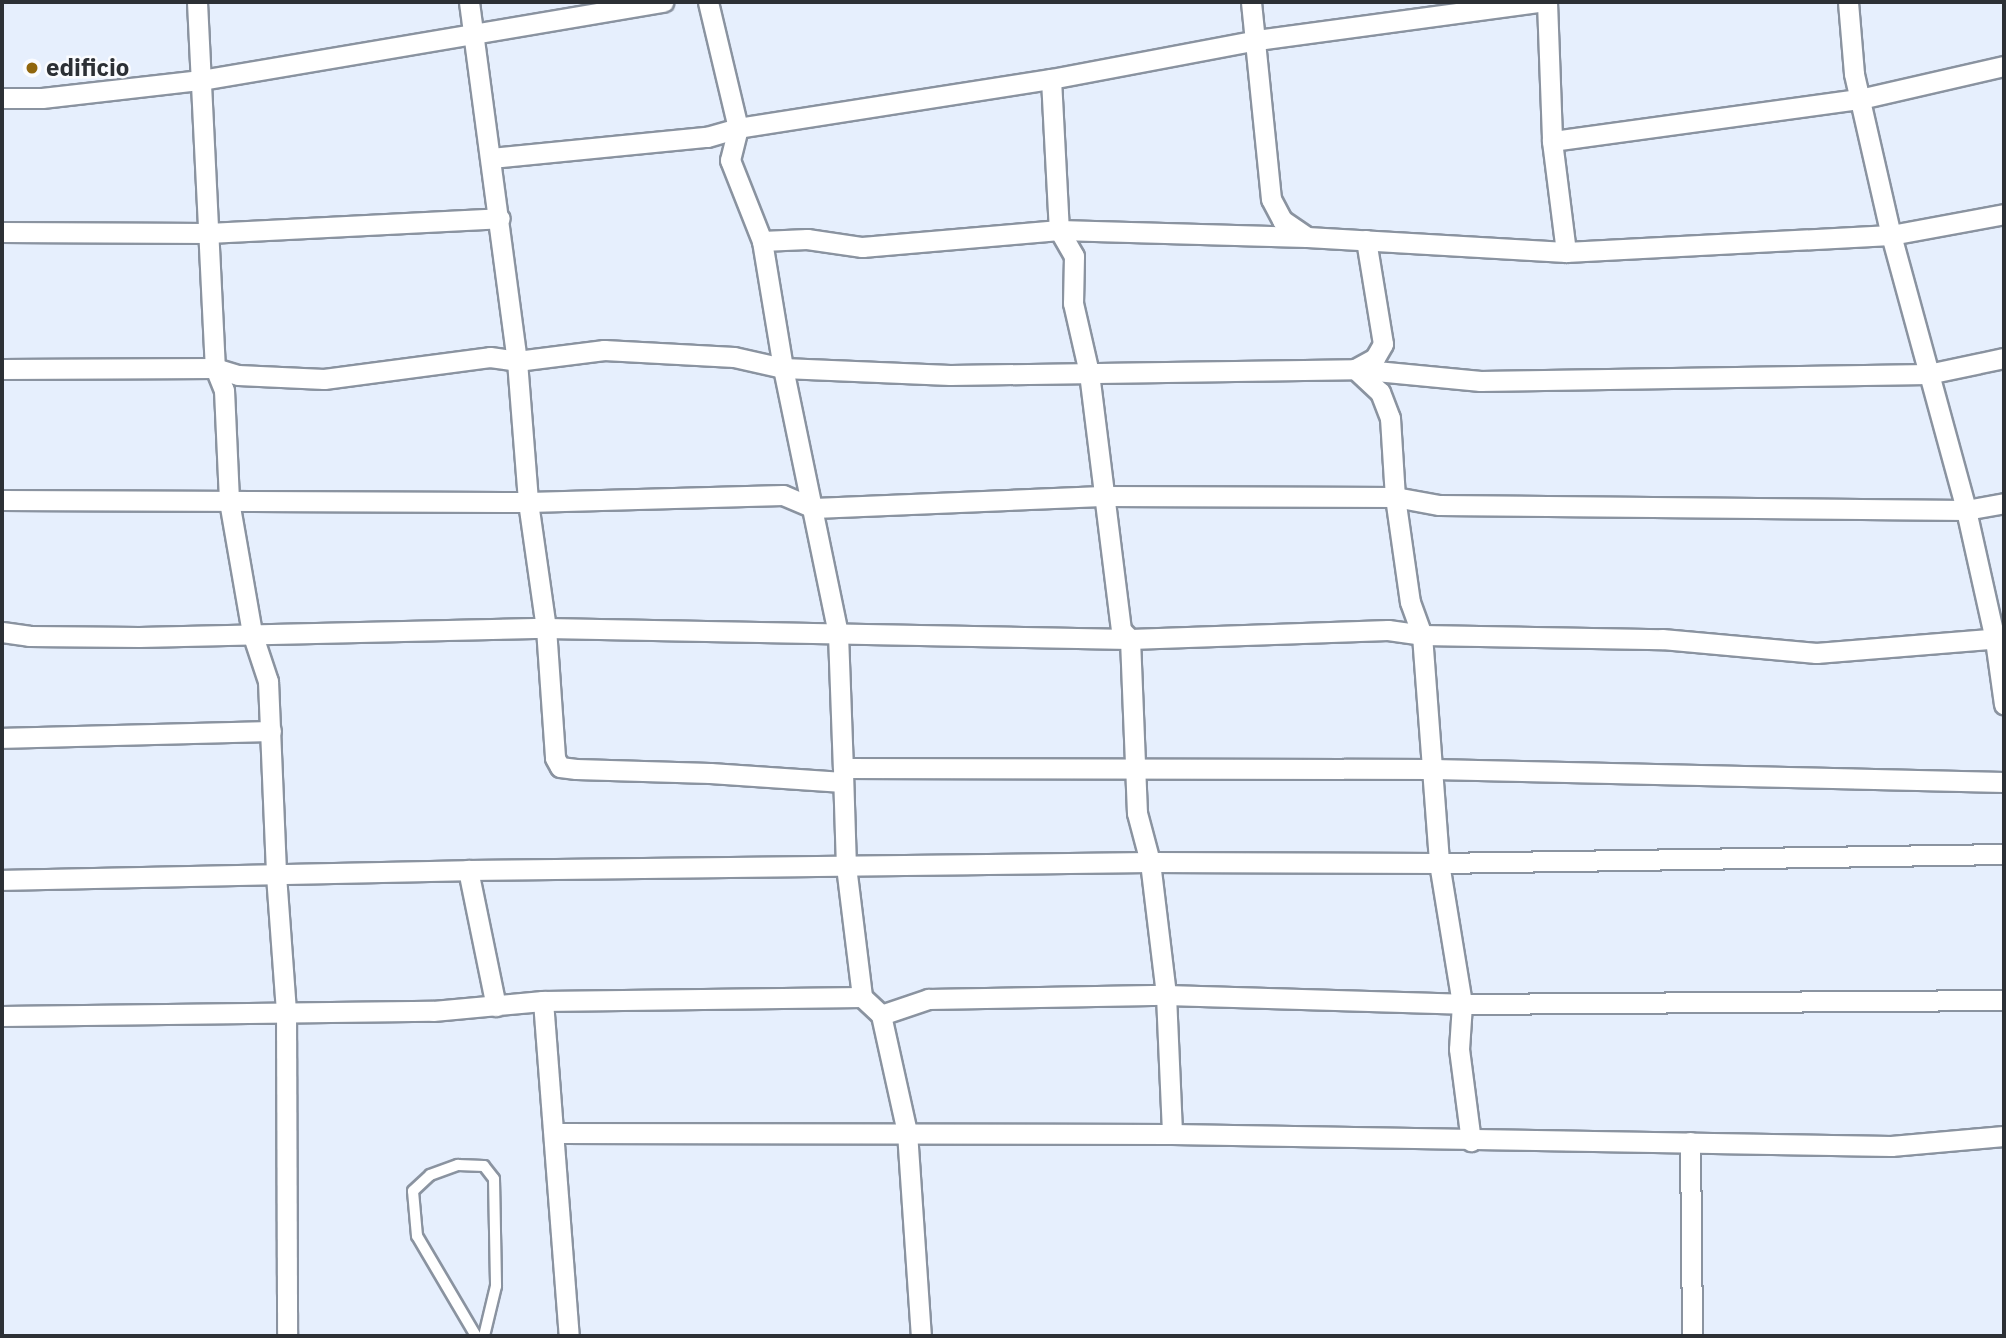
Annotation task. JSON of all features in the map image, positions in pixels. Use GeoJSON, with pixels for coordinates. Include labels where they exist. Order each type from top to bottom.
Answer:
{"type":"FeatureCollection","features":[{"type":"Feature","properties":{"kind":"street"},"geometry":{"type":"LineString","coordinates":[[197,2],[215,368],[223,390],[229,501],[252,633],[268,681],[276,876],[286,1012],[287,1336]]}},
{"type":"Feature","properties":{"kind":"street"},"geometry":{"type":"LineString","coordinates":[[468,2],[475,34],[500,218],[517,362],[528,502],[546,628],[555,758],[560,767],[843,775],[1137,767],[1433,769],[2004,782]]}},
{"type":"Feature","properties":{"kind":"street"},"geometry":{"type":"LineString","coordinates":[[2,98],[42,98],[201,80],[663,2]]}},
{"type":"Feature","properties":{"kind":"street"},"geometry":{"type":"LineString","coordinates":[[708,2],[738,128],[730,160],[762,241],[783,368],[838,634],[846,866],[862,997],[881,1015],[907,1132],[921,1336]]}},
{"type":"Feature","properties":{"kind":"street"},"geometry":{"type":"LineString","coordinates":[[1251,2],[1257,40],[1271,199],[1282,220],[1307,237]]}},
{"type":"Feature","properties":{"kind":"street"},"geometry":{"type":"LineString","coordinates":[[491,158],[706,137],[738,128],[1051,79],[1257,40],[1539,2]]}},
{"type":"Feature","properties":{"kind":"street"},"geometry":{"type":"LineString","coordinates":[[1547,2],[1552,141],[1566,252]]}},
{"type":"Feature","properties":{"kind":"street"},"geometry":{"type":"LineString","coordinates":[[1848,2],[1854,74],[1891,235],[2000,639],[2004,704]]}},
{"type":"Feature","properties":{"kind":"street"},"geometry":{"type":"LineString","coordinates":[[1552,141],[1860,99],[2004,66]]}},
{"type":"Feature","properties":{"kind":"street"},"geometry":{"type":"LineString","coordinates":[[1051,79],[1059,230],[1074,256],[1073,303],[1088,373],[1121,629],[1130,639],[1137,813],[1150,862],[1166,995],[1172,1134]]}},
{"type":"Feature","properties":{"kind":"street"},"geometry":{"type":"LineString","coordinates":[[762,241],[807,239],[862,247],[1059,230],[1307,237],[1566,252],[1891,235],[2004,214]]}},
{"type":"Feature","properties":{"kind":"street"},"geometry":{"type":"LineString","coordinates":[[2,232],[208,233],[500,218]]}},
{"type":"Feature","properties":{"kind":"street"},"geometry":{"type":"LineString","coordinates":[[1354,369],[1374,358],[1383,344],[1366,240]]}},
{"type":"Feature","properties":{"kind":"street"},"geometry":{"type":"LineString","coordinates":[[2,369],[215,368],[237,375],[324,379],[490,357],[517,362],[604,350],[734,357],[783,368],[950,375],[1354,369],[1480,381],[1928,374],[2004,358]]}},
{"type":"Feature","properties":{"kind":"street"},"geometry":{"type":"LineString","coordinates":[[1354,369],[1380,392],[1390,418],[1395,497],[1410,603],[1422,635],[1440,863],[1462,1004],[1460,1049],[1471,1140]]}},
{"type":"Feature","properties":{"kind":"street"},"geometry":{"type":"LineString","coordinates":[[2,500],[528,502],[783,495],[814,508],[1102,496],[1395,497],[1439,505],[1966,510],[2004,503]]}},
{"type":"Feature","properties":{"kind":"street"},"geometry":{"type":"LineString","coordinates":[[2,632],[29,636],[139,637],[546,628],[1130,639],[1388,630],[1422,635],[1662,639],[1816,653],[2000,639]]}},
{"type":"Feature","properties":{"kind":"street"},"geometry":{"type":"LineString","coordinates":[[2,738],[271,731]]}},
{"type":"Feature","properties":{"kind":"street"},"geometry":{"type":"LineString","coordinates":[[2,880],[467,870],[1150,862],[1440,863],[2004,855]]}},
{"type":"Feature","properties":{"kind":"street"},"geometry":{"type":"LineString","coordinates":[[467,870],[496,1006]]}},
{"type":"Feature","properties":{"kind":"street"},"geometry":{"type":"LineString","coordinates":[[881,1015],[928,999],[1166,995],[1462,1004],[2004,1000]]}},
{"type":"Feature","properties":{"kind":"street"},"geometry":{"type":"LineString","coordinates":[[2,1016],[433,1011],[543,1001],[862,997]]}},
{"type":"Feature","properties":{"kind":"street"},"geometry":{"type":"LineString","coordinates":[[543,1001],[569,1336]]}},
{"type":"Feature","properties":{"kind":"street"},"geometry":{"type":"LineString","coordinates":[[554,1133],[1172,1134],[1891,1146],[2004,1136]]}},
{"type":"Feature","properties":{"kind":"street"},"geometry":{"type":"LineString","coordinates":[[1690,1142],[1692,1336]]}},
{"type":"Feature","properties":{"kind":"lane"},"geometry":{"type":"LineString","coordinates":[[476,1336],[417,1236],[413,1191],[430,1175],[458,1165],[484,1166],[494,1179],[496,1286],[484,1336]]}},
{"type":"Feature","properties":{"kind":"place","name":"edificio"},"geometry":{"type":"Point","coordinates":[32,68]}}]}
